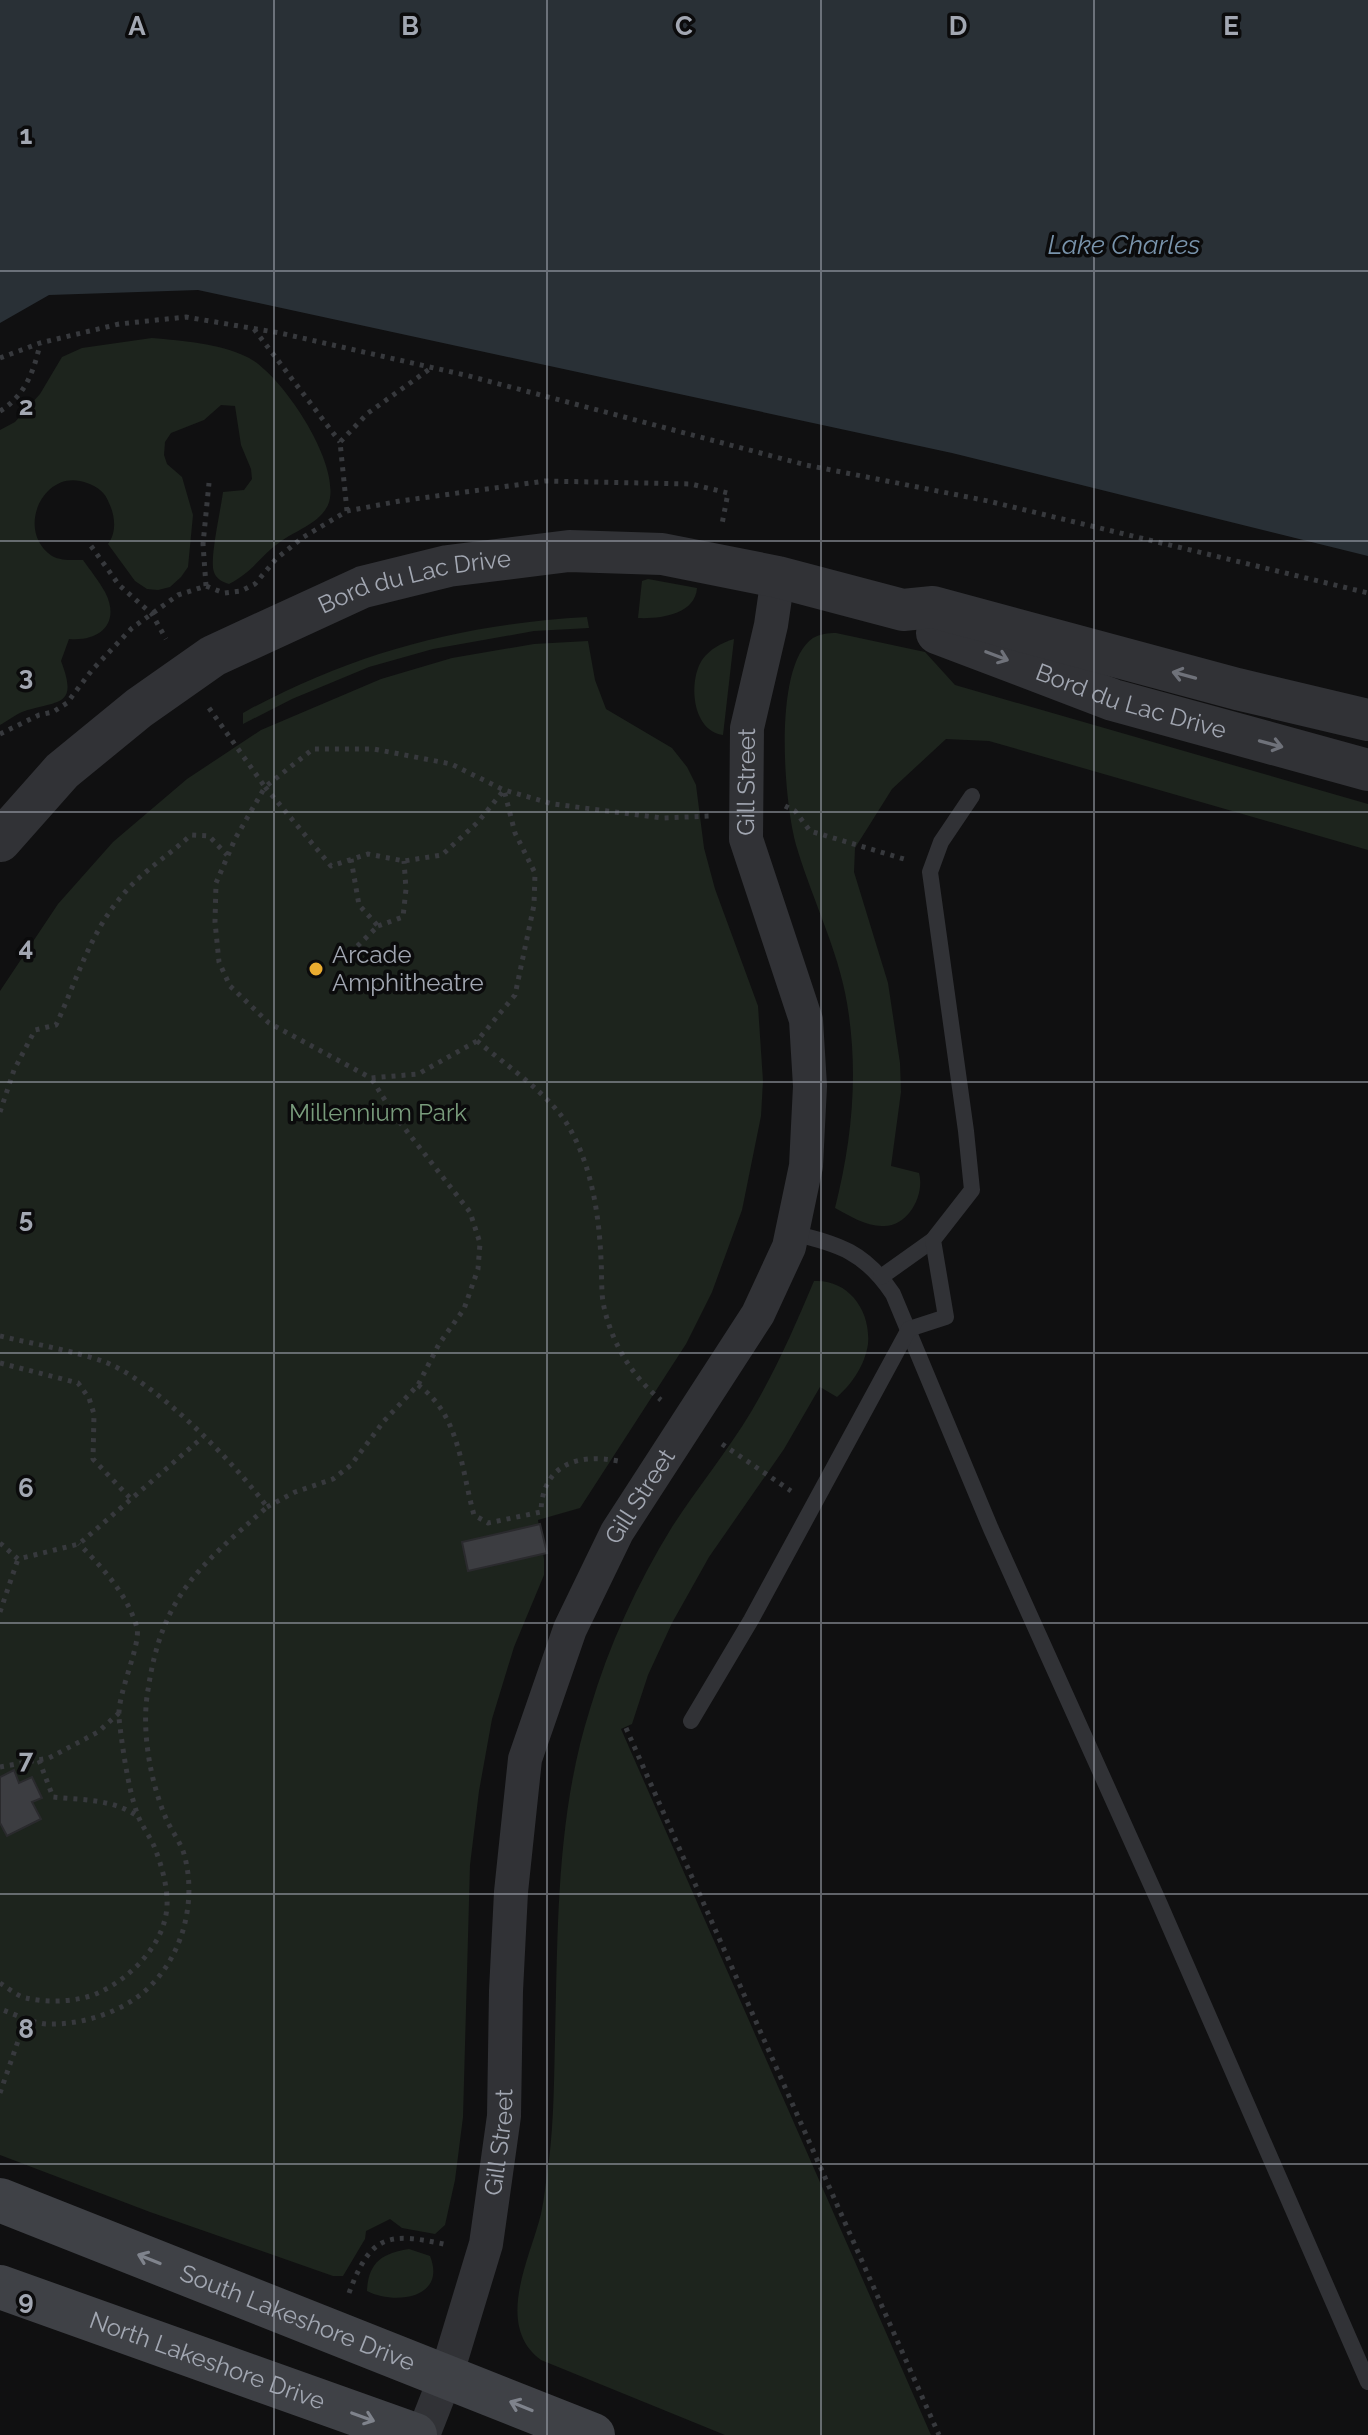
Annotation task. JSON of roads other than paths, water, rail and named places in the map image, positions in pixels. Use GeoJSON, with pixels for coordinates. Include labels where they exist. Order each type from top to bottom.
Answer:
{"type":"FeatureCollection","features":[{"type":"Feature","properties":{"kind":"main road","name":"South Lakeshore Drive"},"geometry":{"type":"LineString","coordinates":[[0,2200],[593,2435]]}},
{"type":"Feature","properties":{"kind":"main road","name":"North Lakeshore Drive"},"geometry":{"type":"LineString","coordinates":[[0,2287],[415,2435]]}},
{"type":"Feature","properties":{"kind":"street","name":"Bord du Lac Drive"},"geometry":{"type":"LineString","coordinates":[[0,841],[62,771],[139,708],[213,656],[363,587],[448,566],[569,551],[662,554],[778,577],[903,610],[933,607],[1237,689],[1368,720]]}},
{"type":"Feature","properties":{"kind":"street","name":"Gill Street"},"geometry":{"type":"LineString","coordinates":[[423,2435],[446,2376],[486,2244],[502,2130],[511,1892],[525,1759],[570,1629],[617,1532],[758,1314],[789,1247],[806,1166],[810,1086],[806,1020],[746,839],[747,728],[771,625],[778,577]]}},
{"type":"Feature","properties":{"kind":"street","name":"Bord du Lac Drive"},"geometry":{"type":"LineString","coordinates":[[903,610],[924,628],[1113,700],[1368,770]]}},
{"type":"Feature","properties":{"kind":"lane"},"geometry":{"type":"LineString","coordinates":[[881,1277],[933,1240],[972,1190],[930,872],[941,842],[972,796]]}},
{"type":"Feature","properties":{"kind":"lane"},"geometry":{"type":"LineString","coordinates":[[792,1233],[845,1247],[881,1277],[893,1294],[991,1529],[1164,1913],[1368,2382]]}},
{"type":"Feature","properties":{"kind":"lane"},"geometry":{"type":"LineString","coordinates":[[691,1721],[751,1620],[909,1329],[946,1317],[933,1240]]}},
{"type":"Feature","properties":{"kind":"water","name":"Lake Charles"},"geometry":{"type":"Polygon","coordinates":[[[0,0],[1368,0],[1368,556],[952,453],[198,290],[49,295],[0,323],[0,0]]]}},
{"type":"Feature","properties":{"kind":"place","name":"Arcade Amphitheatre"},"geometry":{"type":"Point","coordinates":[316,969]}},
{"type":"Feature","properties":{"kind":"park label","name":"Millennium Park"},"geometry":{"type":"Point","coordinates":[378,1113]}}]}
